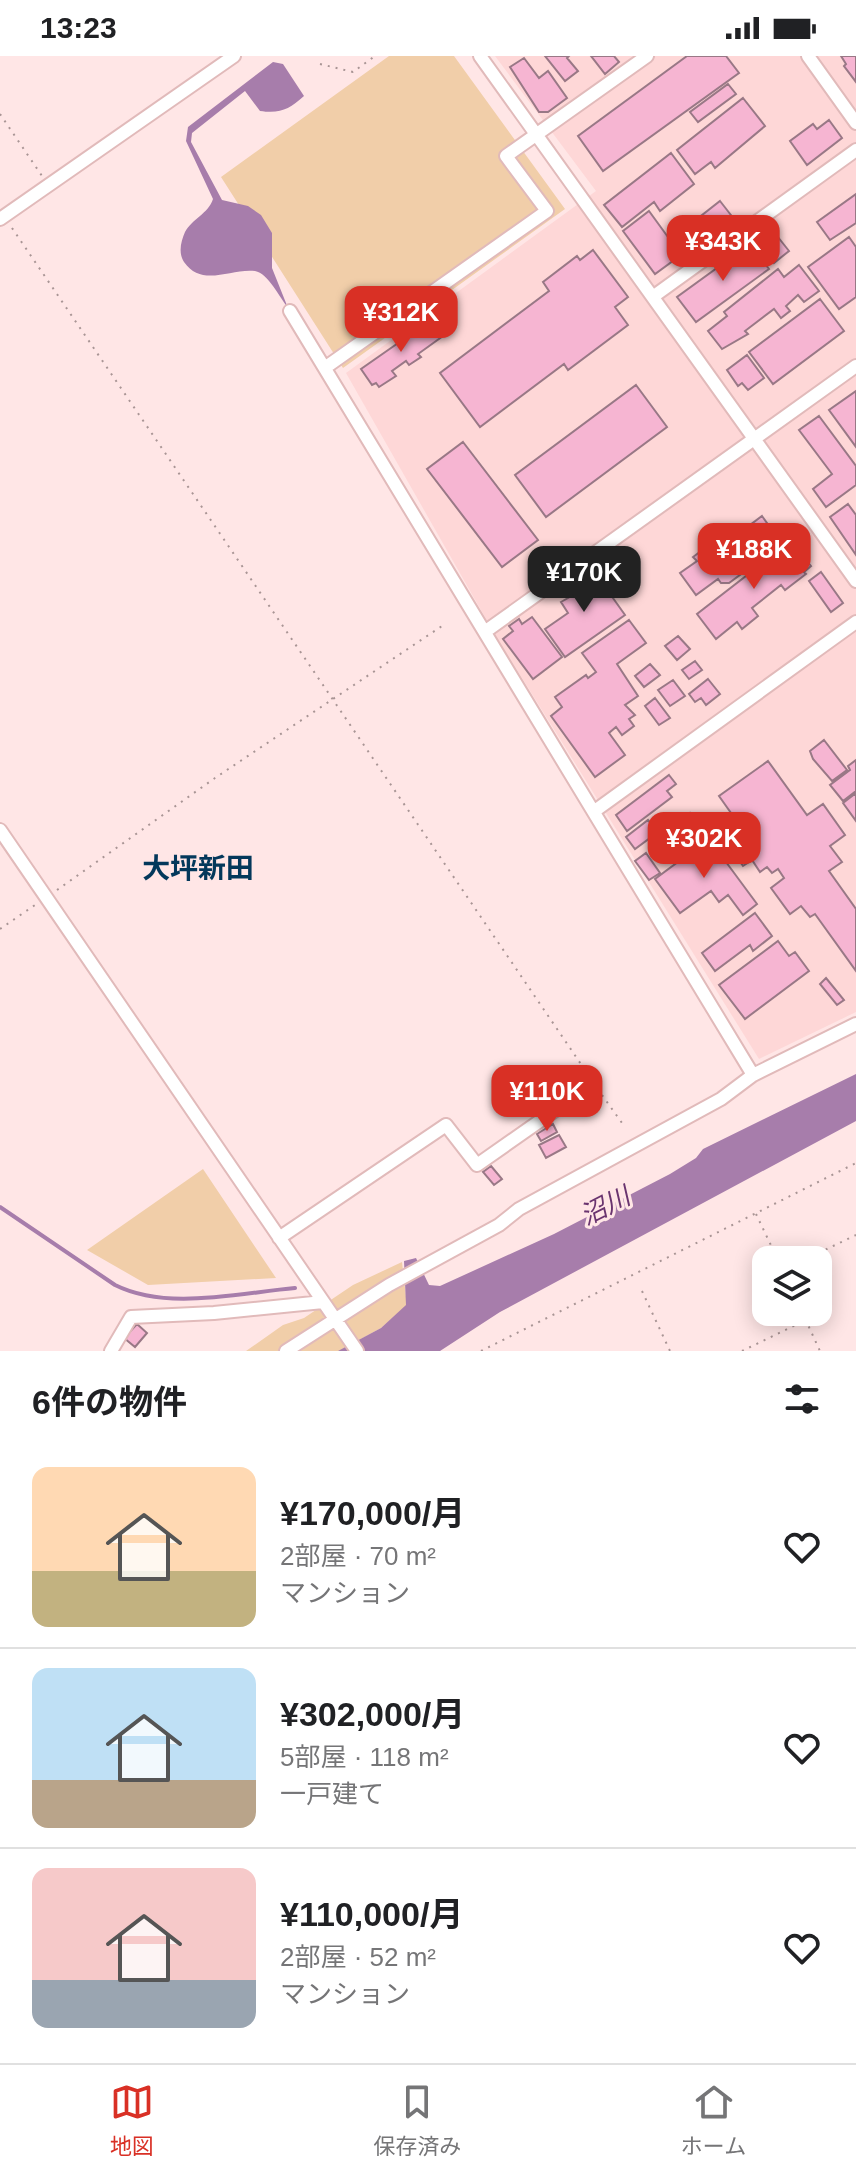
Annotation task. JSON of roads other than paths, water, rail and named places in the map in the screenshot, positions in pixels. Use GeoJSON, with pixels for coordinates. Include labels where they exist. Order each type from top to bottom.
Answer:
{"type":"FeatureCollection","features":[{"type":"Feature","properties":{"kind":"street"},"geometry":{"type":"LineString","coordinates":[[2,217],[234,56]]}},
{"type":"Feature","properties":{"kind":"street"},"geometry":{"type":"LineString","coordinates":[[480,56],[856,581]]}},
{"type":"Feature","properties":{"kind":"street"},"geometry":{"type":"LineString","coordinates":[[326,367],[547,211],[506,156],[647,56]]}},
{"type":"Feature","properties":{"kind":"street"},"geometry":{"type":"LineString","coordinates":[[808,56],[856,123]]}},
{"type":"Feature","properties":{"kind":"street"},"geometry":{"type":"LineString","coordinates":[[654,296],[856,150]]}},
{"type":"Feature","properties":{"kind":"street"},"geometry":{"type":"LineString","coordinates":[[290,311],[596,810],[753,1075]]}},
{"type":"Feature","properties":{"kind":"street"},"geometry":{"type":"LineString","coordinates":[[486,631],[856,366]]}},
{"type":"Feature","properties":{"kind":"street"},"geometry":{"type":"LineString","coordinates":[[596,810],[856,622]]}},
{"type":"Feature","properties":{"kind":"street"},"geometry":{"type":"LineString","coordinates":[[0,830],[357,1351]]}},
{"type":"Feature","properties":{"kind":"street"},"geometry":{"type":"LineString","coordinates":[[286,1351],[389,1285],[499,1225],[519,1209],[721,1099],[753,1075],[856,1024]]}},
{"type":"Feature","properties":{"kind":"street"},"geometry":{"type":"LineString","coordinates":[[279,1238],[446,1125],[477,1165],[594,1083]]}},
{"type":"Feature","properties":{"kind":"street"},"geometry":{"type":"LineString","coordinates":[[111,1351],[131,1317],[214,1313],[323,1302]]}},
{"type":"Feature","properties":{"kind":"waterway"},"geometry":{"type":"LineString","coordinates":[[0,1207],[115,1285],[135,1293],[180,1299],[295,1288]]}},
{"type":"Feature","properties":{"kind":"district","name":"大坪新田"},"geometry":{"type":"Point","coordinates":[198,868]}},
{"type":"Feature","properties":{"kind":"water label","name":"沼川"},"geometry":{"type":"Point","coordinates":[605,1206]}}]}
